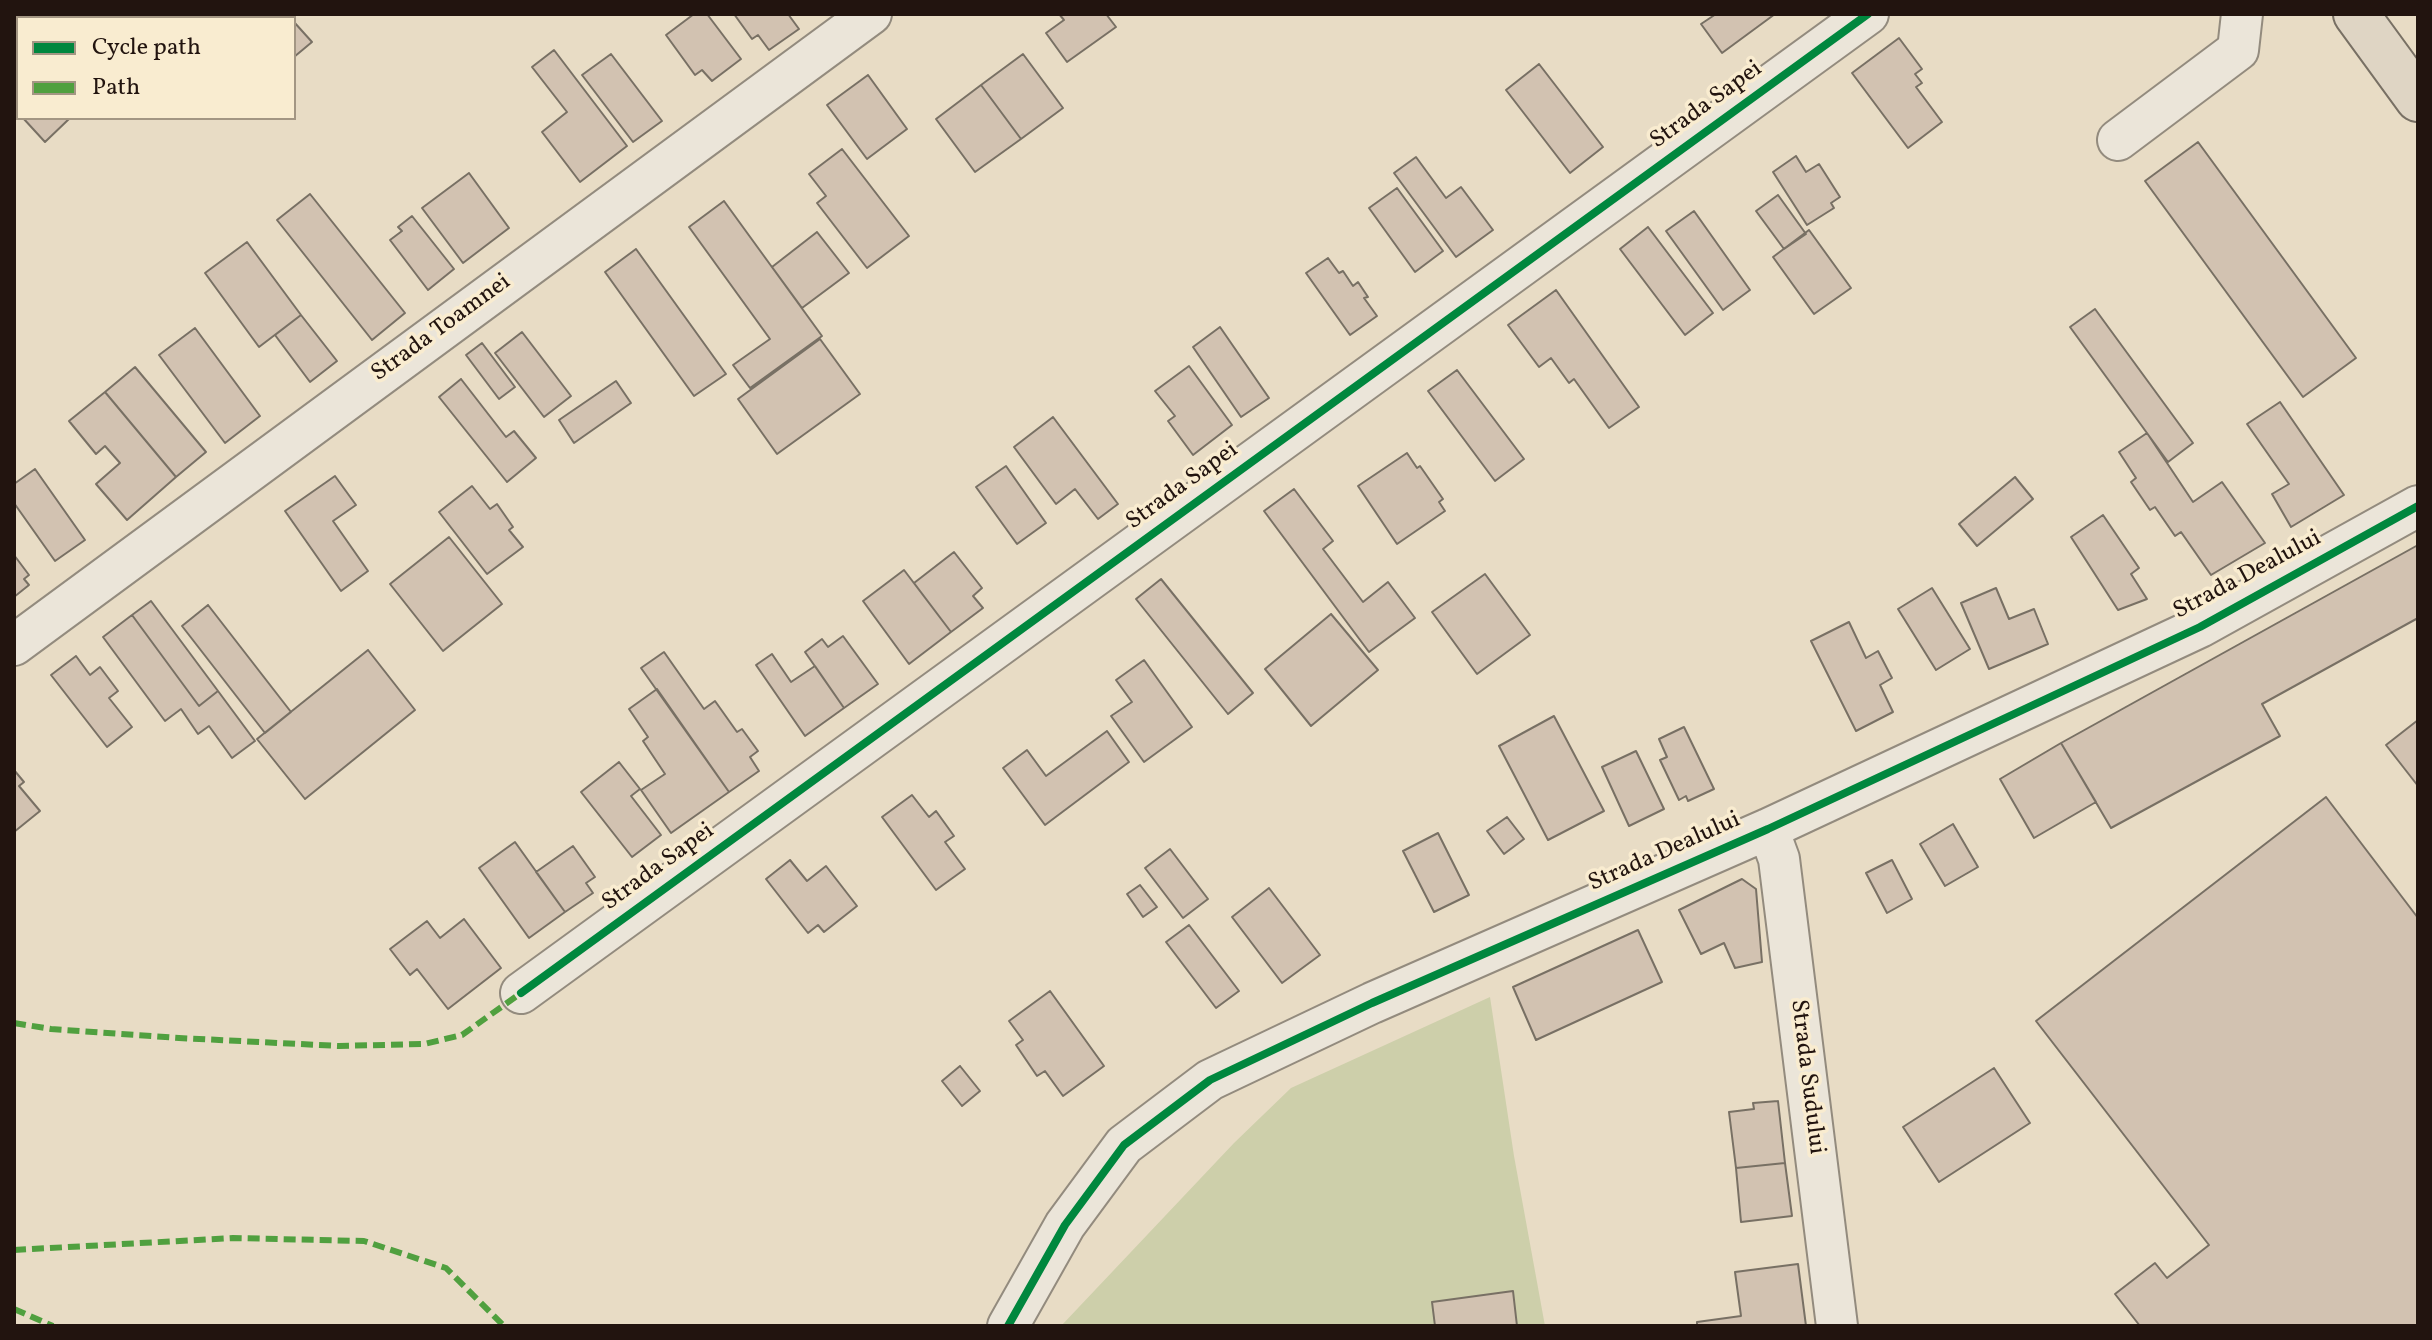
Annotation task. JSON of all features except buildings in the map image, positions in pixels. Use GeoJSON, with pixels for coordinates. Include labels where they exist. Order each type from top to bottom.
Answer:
{"type":"FeatureCollection","features":[{"type":"Feature","properties":{"kind":"main road"},"geometry":{"type":"LineString","coordinates":[[2356,14],[2418,99]]}},
{"type":"Feature","properties":{"kind":"street","name":"Strada Toamnei"},"geometry":{"type":"LineString","coordinates":[[14,645],[871,14]]}},
{"type":"Feature","properties":{"kind":"street","name":"Strada Sapei"},"geometry":{"type":"LineString","coordinates":[[521,993],[1868,14]]}},
{"type":"Feature","properties":{"kind":"street"},"geometry":{"type":"LineString","coordinates":[[2118,140],[2238,50],[2242,14]]}},
{"type":"Feature","properties":{"kind":"street","name":"Strada Dealului"},"geometry":{"type":"LineString","coordinates":[[1008,1326],[1065,1225],[1124,1145],[1210,1080],[1372,1003],[1768,829],[2200,627],[2418,506]]}},
{"type":"Feature","properties":{"kind":"street","name":"Strada Sudului"},"geometry":{"type":"LineString","coordinates":[[1768,829],[1779,859],[1837,1326]]}},
{"type":"Feature","properties":{"kind":"green space"},"geometry":{"type":"Polygon","coordinates":[[[1490,997],[1514,1156],[1545,1326],[1061,1326],[1234,1143],[1291,1088],[1490,997]]]}},
{"type":"Feature","properties":{"kind":"marked path"},"geometry":{"type":"LineString","coordinates":[[14,1023],[51,1029],[179,1038],[339,1046],[424,1044],[462,1035],[521,993]]}},
{"type":"Feature","properties":{"kind":"marked path"},"geometry":{"type":"LineString","coordinates":[[14,1250],[233,1238],[364,1241],[446,1268],[504,1326]]}},
{"type":"Feature","properties":{"kind":"marked path"},"geometry":{"type":"LineString","coordinates":[[14,1309],[53,1326]]}},
{"type":"Feature","properties":{"kind":"cycle path"},"geometry":{"type":"LineString","coordinates":[[521,993],[1868,14]]}},
{"type":"Feature","properties":{"kind":"cycle path"},"geometry":{"type":"LineString","coordinates":[[1008,1326],[1065,1225],[1124,1145],[1210,1080],[1372,1003],[1768,829],[2200,627],[2418,506]]}}]}
